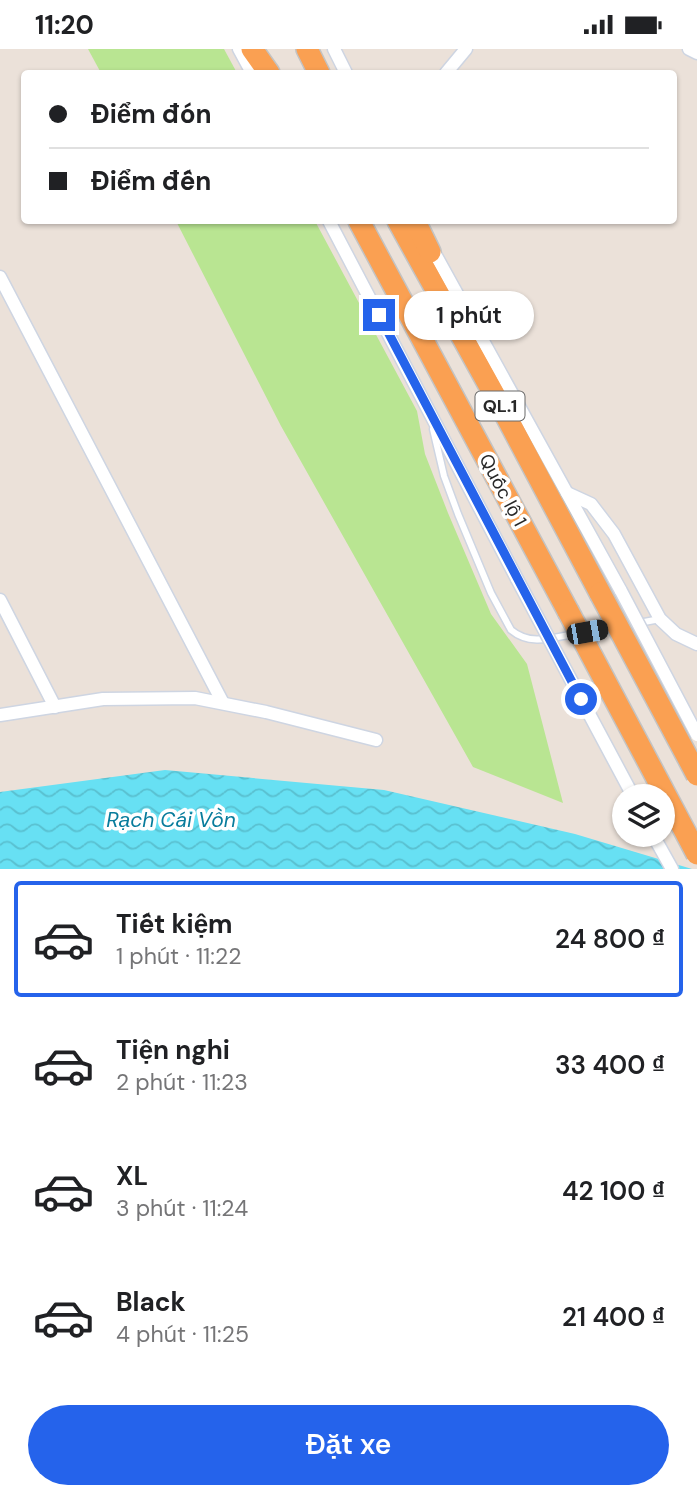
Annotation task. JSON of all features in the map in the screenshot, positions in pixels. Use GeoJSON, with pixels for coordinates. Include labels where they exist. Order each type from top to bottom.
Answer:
{"type":"FeatureCollection","features":[{"type":"Feature","properties":{"kind":"highway"},"geometry":{"type":"LineString","coordinates":[[252,49],[267,70]]}},
{"type":"Feature","properties":{"kind":"highway"},"geometry":{"type":"LineString","coordinates":[[267,49],[279,70]]}},
{"type":"Feature","properties":{"kind":"highway"},"geometry":{"type":"LineString","coordinates":[[307,49],[318,70]]}},
{"type":"Feature","properties":{"kind":"highway","name":"Quốc lộ 1"},"geometry":{"type":"LineString","coordinates":[[361,224],[697,854]]}},
{"type":"Feature","properties":{"kind":"highway","name":"Quốc lộ 1"},"geometry":{"type":"LineString","coordinates":[[400,224],[506,416],[610,592]]}},
{"type":"Feature","properties":{"kind":"highway"},"geometry":{"type":"LineString","coordinates":[[417,224],[506,416]]}},
{"type":"Feature","properties":{"kind":"highway","name":"QL.1"},"geometry":{"type":"LineString","coordinates":[[610,592],[697,775]]}},
{"type":"Feature","properties":{"kind":"street"},"geometry":{"type":"LineString","coordinates":[[239,49],[250,70]]}},
{"type":"Feature","properties":{"kind":"street"},"geometry":{"type":"LineString","coordinates":[[334,49],[344,70]]}},
{"type":"Feature","properties":{"kind":"street"},"geometry":{"type":"LineString","coordinates":[[448,70],[466,49]]}},
{"type":"Feature","properties":{"kind":"street"},"geometry":{"type":"LineString","coordinates":[[689,49],[697,53]]}},
{"type":"Feature","properties":{"kind":"street"},"geometry":{"type":"LineString","coordinates":[[331,224],[627,784]]}},
{"type":"Feature","properties":{"kind":"street"},"geometry":{"type":"LineString","coordinates":[[418,224],[567,493],[610,592],[697,735]]}},
{"type":"Feature","properties":{"kind":"street"},"geometry":{"type":"LineString","coordinates":[[2,285],[223,703]]}},
{"type":"Feature","properties":{"kind":"street"},"geometry":{"type":"LineString","coordinates":[[567,493],[591,504],[614,534],[660,619],[676,634],[697,644]]}},
{"type":"Feature","properties":{"kind":"street"},"geometry":{"type":"LineString","coordinates":[[0,600],[55,707]]}},
{"type":"Feature","properties":{"kind":"street"},"geometry":{"type":"LineString","coordinates":[[0,715],[103,699],[195,698],[266,712],[376,740]]}},
{"type":"Feature","properties":{"kind":"street"},"geometry":{"type":"LineString","coordinates":[[659,847],[671,869]]}},
{"type":"Feature","properties":{"kind":"lane"},"geometry":{"type":"LineString","coordinates":[[428,410],[444,476],[458,514],[491,593],[516,635],[533,641],[660,619]]}},
{"type":"Feature","properties":{"kind":"green space"},"geometry":{"type":"Polygon","coordinates":[[[88,49],[224,49],[235,70],[99,70],[88,49]]]}},
{"type":"Feature","properties":{"kind":"green space"},"geometry":{"type":"Polygon","coordinates":[[[178,224],[317,224],[417,411],[425,454],[491,614],[527,664],[563,803],[473,767],[281,426],[178,224]]]}},
{"type":"Feature","properties":{"kind":"water","name":"Rạch Cái Vồn"},"geometry":{"type":"Polygon","coordinates":[[[165,770],[384,790],[575,834],[692,869],[0,869],[0,792],[165,770]]]}},
{"type":"Feature","properties":{"kind":"route"},"geometry":{"type":"LineString","coordinates":[[379,315],[581,699]]}}]}
